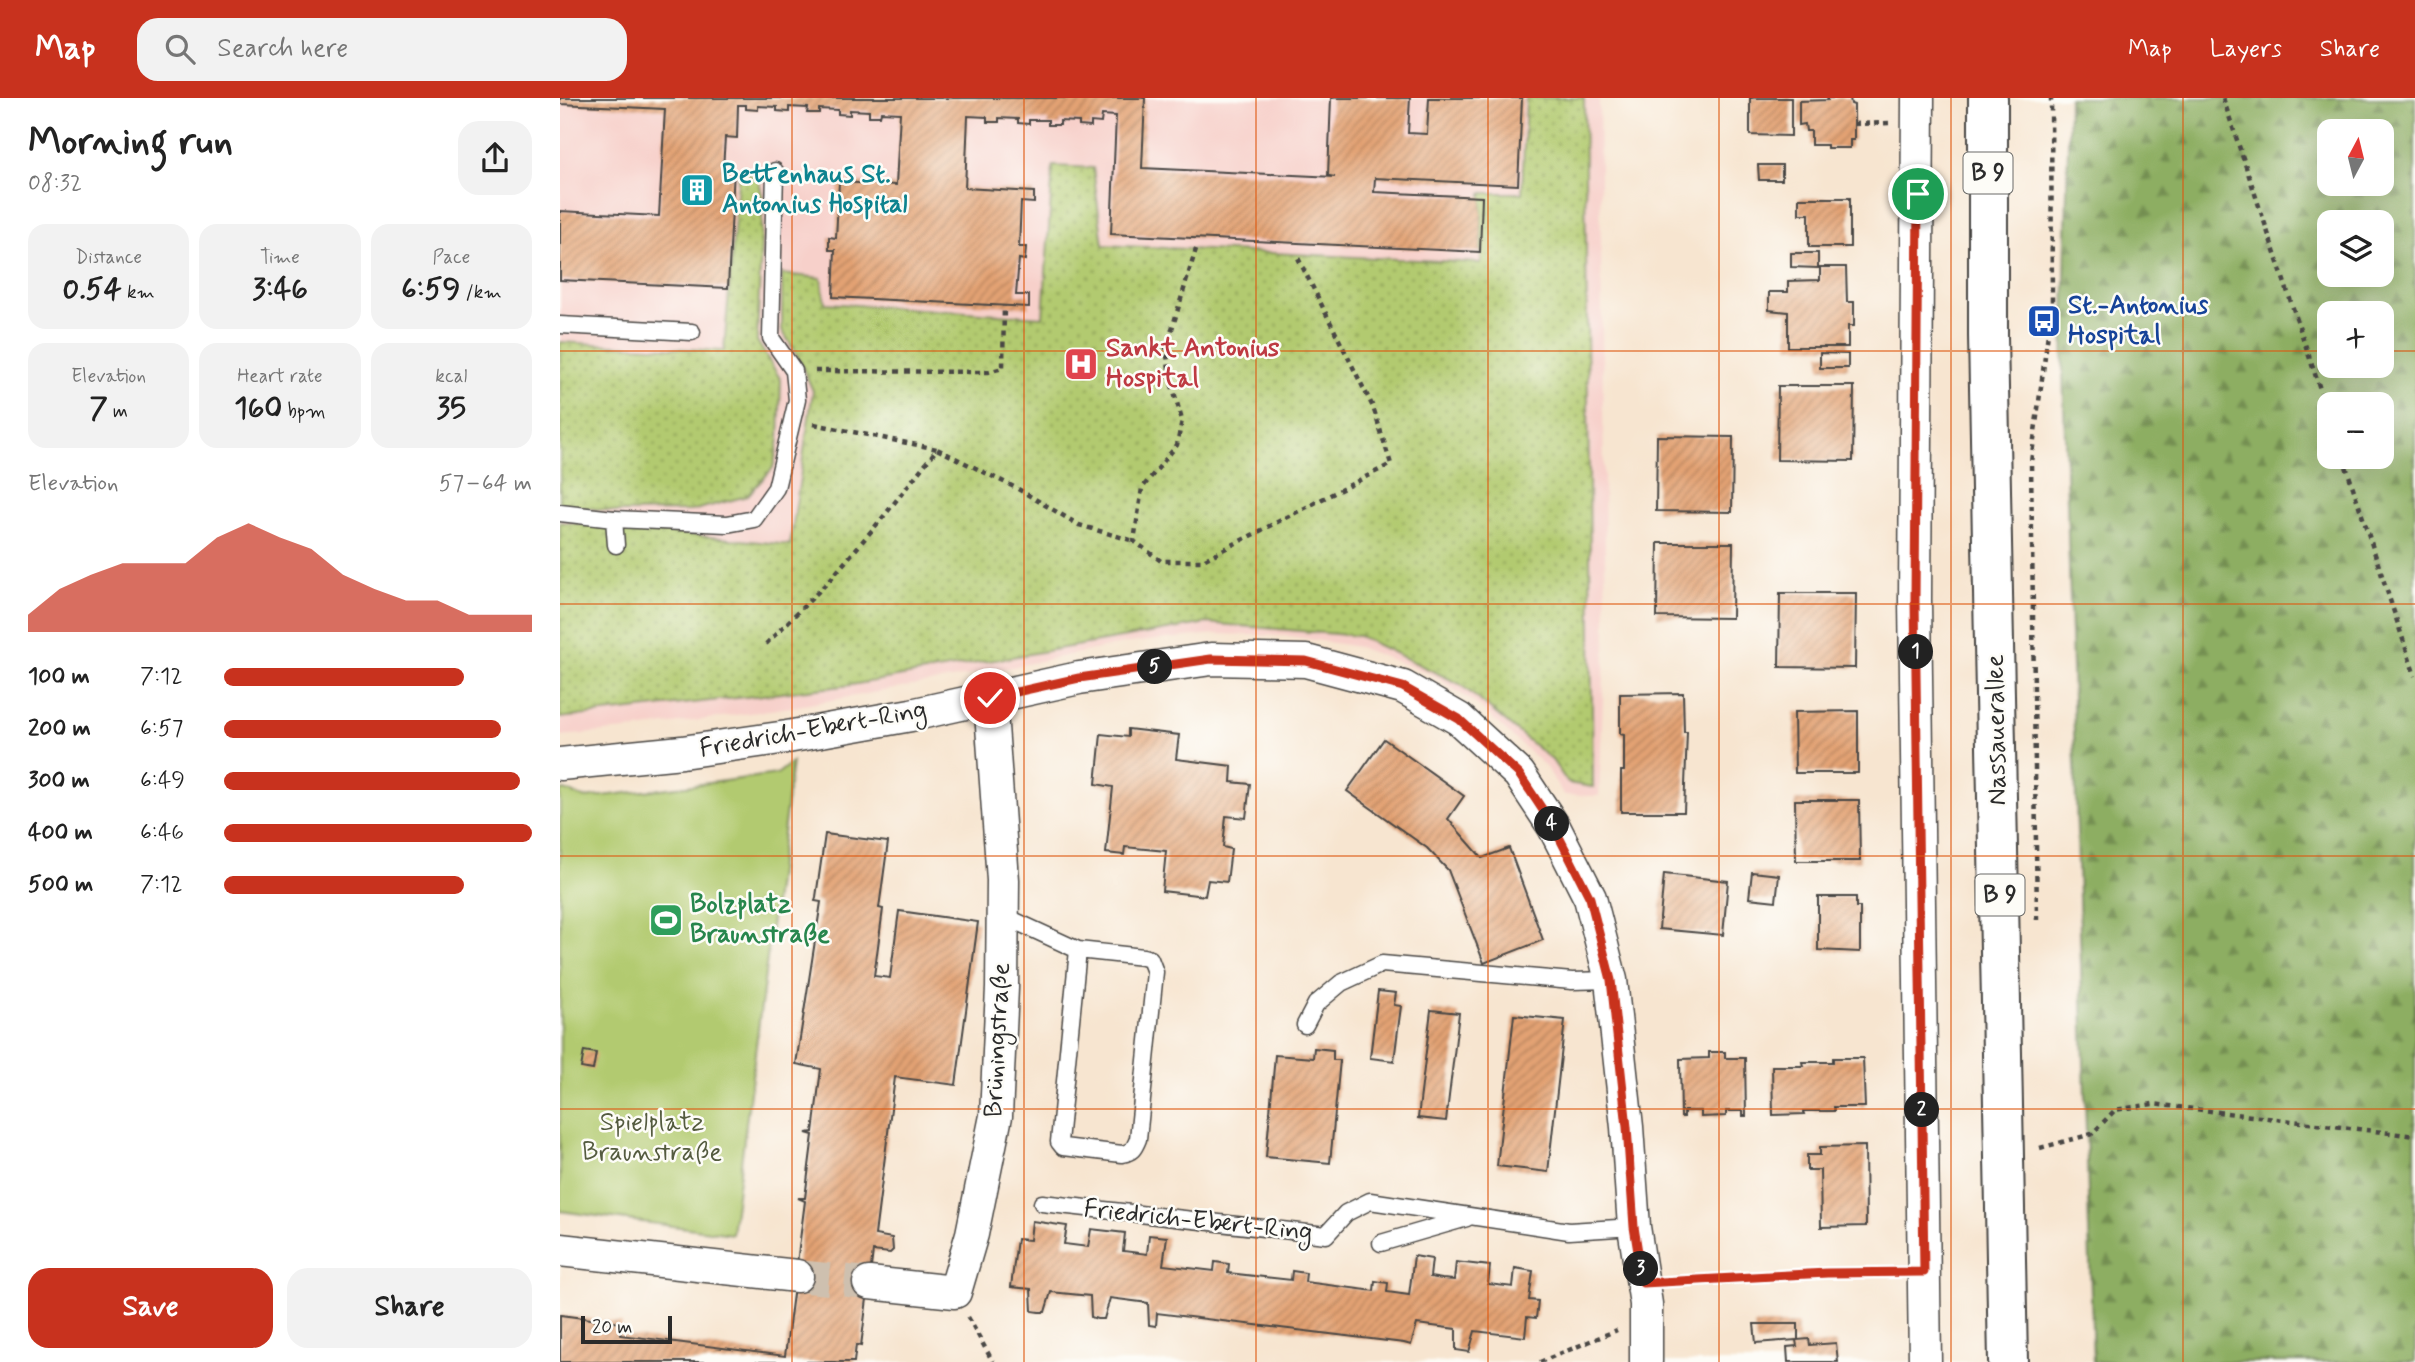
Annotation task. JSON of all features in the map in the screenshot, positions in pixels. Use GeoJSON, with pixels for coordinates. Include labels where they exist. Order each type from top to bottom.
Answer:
{"type":"FeatureCollection","features":[{"type":"Feature","properties":{"kind":"main road","name":"Nassauerallee"},"geometry":{"type":"LineString","coordinates":[[1988,98],[1988,336],[1992,428],[2008,1362]]}},
{"type":"Feature","properties":{"kind":"street"},"geometry":{"type":"LineString","coordinates":[[1918,98],[1915,600],[1925,1362]]}},
{"type":"Feature","properties":{"kind":"street","name":"Friedrich-Ebert-Ring"},"geometry":{"type":"LineString","coordinates":[[560,764],[682,752],[787,737],[1079,678],[1211,659],[1306,661],[1403,687],[1459,719],[1519,774],[1554,827],[1590,898],[1611,980],[1627,1127],[1634,1227],[1646,1304],[1646,1362]]}},
{"type":"Feature","properties":{"kind":"street","name":"Brüningstraße"},"geometry":{"type":"LineString","coordinates":[[954,1292],[972,1234],[996,1116],[1003,880],[990,698]]}},
{"type":"Feature","properties":{"kind":"street"},"geometry":{"type":"LineString","coordinates":[[560,1250],[797,1276]]}},
{"type":"Feature","properties":{"kind":"street"},"geometry":{"type":"LineString","coordinates":[[869,1283],[954,1292]]}},
{"type":"Feature","properties":{"kind":"lane"},"geometry":{"type":"LineString","coordinates":[[560,513],[614,519],[727,524],[754,519],[776,488],[797,400],[794,371],[771,338],[775,171]]}},
{"type":"Feature","properties":{"kind":"lane"},"geometry":{"type":"LineString","coordinates":[[560,325],[692,332]]}},
{"type":"Feature","properties":{"kind":"lane"},"geometry":{"type":"LineString","coordinates":[[614,519],[616,545]]}},
{"type":"Feature","properties":{"kind":"lane"},"geometry":{"type":"LineString","coordinates":[[1002,915],[1078,950],[1150,958],[1155,972],[1138,1139],[1129,1153],[1063,1147],[1059,1142],[1078,950]]}},
{"type":"Feature","properties":{"kind":"lane"},"geometry":{"type":"LineString","coordinates":[[1305,1025],[1316,1004],[1341,983],[1382,964],[1573,981],[1611,980]]}},
{"type":"Feature","properties":{"kind":"lane","name":"Friedrich-Ebert-Ring"},"geometry":{"type":"LineString","coordinates":[[1042,1203],[1326,1235],[1346,1213],[1370,1201],[1569,1231],[1634,1227]]}},
{"type":"Feature","properties":{"kind":"lane"},"geometry":{"type":"LineString","coordinates":[[1381,1243],[1472,1216]]}},
{"type":"Feature","properties":{"kind":"path"},"geometry":{"type":"LineString","coordinates":[[2037,924],[2031,462],[2052,303],[2051,98]]}},
{"type":"Feature","properties":{"kind":"path"},"geometry":{"type":"LineString","coordinates":[[2223,98],[2321,392]]}},
{"type":"Feature","properties":{"kind":"path"},"geometry":{"type":"LineString","coordinates":[[1134,541],[1142,488],[1177,445],[1182,420],[1171,382],[1166,349],[1196,249]]}},
{"type":"Feature","properties":{"kind":"path"},"geometry":{"type":"LineString","coordinates":[[792,419],[937,449],[1018,489],[1079,525],[1134,541],[1161,561],[1201,561],[1391,464],[1373,407],[1296,254]]}},
{"type":"Feature","properties":{"kind":"path"},"geometry":{"type":"LineString","coordinates":[[794,371],[988,372],[1003,368],[1004,305]]}},
{"type":"Feature","properties":{"kind":"path"},"geometry":{"type":"LineString","coordinates":[[766,644],[837,572],[937,449]]}},
{"type":"Feature","properties":{"kind":"path"},"geometry":{"type":"LineString","coordinates":[[2347,469],[2415,676]]}},
{"type":"Feature","properties":{"kind":"path"},"geometry":{"type":"LineString","coordinates":[[2040,1148],[2092,1134],[2115,1110],[2152,1104],[2415,1136]]}},
{"type":"Feature","properties":{"kind":"path"},"geometry":{"type":"LineString","coordinates":[[2040,1134],[2040,1161]]}},
{"type":"Feature","properties":{"kind":"path"},"geometry":{"type":"LineString","coordinates":[[1643,1283],[1827,1273],[1924,1272]]}},
{"type":"Feature","properties":{"kind":"path"},"geometry":{"type":"LineString","coordinates":[[954,1292],[993,1362]]}},
{"type":"Feature","properties":{"kind":"path"},"geometry":{"type":"LineString","coordinates":[[1540,1362],[1605,1334],[1645,1322]]}},
{"type":"Feature","properties":{"kind":"shaded area","name":"Sankt Antonius Hospital"},"geometry":{"type":"Polygon","coordinates":[[[560,98],[1599,98],[1606,630],[1599,796],[1564,795],[1544,765],[1476,704],[1433,675],[1358,647],[1291,636],[1215,634],[1127,643],[968,676],[798,706],[637,729],[560,736],[560,98]]]}},
{"type":"Feature","properties":{"kind":"green space","name":"Sankt Antonius Hospital"},"geometry":{"type":"Polygon","coordinates":[[[1526,98],[1584,98],[1593,787],[1568,783],[1552,760],[1460,684],[1359,636],[1207,623],[851,685],[560,718],[560,522],[790,545],[813,391],[782,330],[782,274],[821,278],[825,303],[1043,317],[1053,166],[1093,168],[1103,245],[1481,263],[1482,193],[1522,193],[1526,98]]]}},
{"type":"Feature","properties":{"kind":"green space"},"geometry":{"type":"Polygon","coordinates":[[[2069,98],[2415,98],[2415,1362],[2093,1362],[2063,370],[2069,98]]]}},
{"type":"Feature","properties":{"kind":"green space"},"geometry":{"type":"Polygon","coordinates":[[[739,170],[758,177],[763,198],[757,341],[781,380],[779,440],[773,468],[747,496],[691,511],[617,512],[560,504],[560,342],[724,351],[739,170]]]}},
{"type":"Feature","properties":{"kind":"green space","name":"Bolzplatz Braunstraße"},"geometry":{"type":"Polygon","coordinates":[[[792,762],[732,1234],[560,1211],[560,791],[565,790],[585,798],[694,785],[777,774],[792,762]]]}},
{"type":"Feature","properties":{"kind":"building"},"geometry":{"type":"Polygon","coordinates":[[[560,98],[1145,98],[1142,168],[1335,177],[1328,176],[1331,98],[1410,98],[1408,133],[1427,134],[1429,98],[1522,98],[1518,185],[1375,178],[1374,192],[1482,197],[1480,252],[1111,234],[1116,116],[1102,115],[1101,123],[1091,122],[1091,127],[1079,126],[1079,122],[1060,121],[1060,125],[1048,125],[1048,120],[1029,120],[1029,124],[1018,123],[1018,119],[999,118],[999,122],[987,122],[987,117],[968,116],[965,188],[1034,192],[1034,203],[1021,202],[1019,247],[1026,247],[1025,260],[1019,259],[1016,295],[1029,295],[1029,307],[833,297],[835,250],[829,250],[829,237],[836,238],[839,182],[896,185],[900,113],[881,112],[880,116],[869,116],[869,111],[850,110],[850,115],[838,114],[838,110],[819,109],[819,113],[807,113],[808,108],[789,107],[789,112],[777,111],[777,107],[758,106],[758,110],[738,105],[737,138],[725,137],[723,169],[734,169],[728,288],[560,280],[560,211],[659,216],[665,109],[560,104],[560,98]]]}},
{"type":"Feature","properties":{"kind":"building"},"geometry":{"type":"Polygon","coordinates":[[[1750,98],[1791,98],[1791,136],[1750,135],[1750,98]]]}},
{"type":"Feature","properties":{"kind":"building"},"geometry":{"type":"Polygon","coordinates":[[[1850,98],[1851,104],[1854,105],[1854,140],[1850,140],[1850,148],[1811,145],[1811,131],[1806,131],[1805,124],[1799,125],[1799,101],[1850,98]]]}},
{"type":"Feature","properties":{"kind":"building"},"geometry":{"type":"Polygon","coordinates":[[[1758,165],[1782,165],[1782,180],[1759,180],[1758,165]]]}},
{"type":"Feature","properties":{"kind":"building"},"geometry":{"type":"Polygon","coordinates":[[[1799,198],[1850,198],[1850,247],[1809,247],[1809,214],[1799,214],[1799,198]]]}},
{"type":"Feature","properties":{"kind":"building"},"geometry":{"type":"Polygon","coordinates":[[[1791,253],[1818,253],[1818,268],[1791,267],[1791,253]]]}},
{"type":"Feature","properties":{"kind":"building"},"geometry":{"type":"Polygon","coordinates":[[[1820,267],[1846,267],[1847,302],[1854,302],[1854,326],[1848,326],[1848,347],[1788,347],[1788,312],[1769,310],[1769,292],[1788,292],[1788,281],[1820,280],[1820,267]]]}},
{"type":"Feature","properties":{"kind":"building"},"geometry":{"type":"Polygon","coordinates":[[[1820,353],[1848,354],[1848,368],[1820,368],[1820,353]]]}},
{"type":"Feature","properties":{"kind":"building"},"geometry":{"type":"Polygon","coordinates":[[[1778,386],[1854,386],[1853,461],[1777,460],[1778,386]]]}},
{"type":"Feature","properties":{"kind":"building"},"geometry":{"type":"Polygon","coordinates":[[[1657,436],[1733,437],[1732,512],[1656,511],[1657,436]]]}},
{"type":"Feature","properties":{"kind":"building"},"geometry":{"type":"Polygon","coordinates":[[[1658,543],[1733,543],[1732,618],[1657,617],[1658,543]]]}},
{"type":"Feature","properties":{"kind":"building"},"geometry":{"type":"Polygon","coordinates":[[[1780,593],[1856,593],[1855,668],[1779,667],[1780,593]]]}},
{"type":"Feature","properties":{"kind":"building"},"geometry":{"type":"Polygon","coordinates":[[[1683,693],[1684,732],[1687,732],[1684,812],[1621,812],[1624,735],[1620,734],[1620,694],[1683,693]]]}},
{"type":"Feature","properties":{"kind":"building"},"geometry":{"type":"Polygon","coordinates":[[[1858,711],[1858,773],[1795,773],[1794,712],[1858,711]]]}},
{"type":"Feature","properties":{"kind":"building"},"geometry":{"type":"Polygon","coordinates":[[[1128,729],[1179,735],[1176,759],[1232,766],[1231,782],[1250,784],[1246,818],[1226,816],[1223,847],[1231,849],[1227,882],[1208,880],[1205,896],[1162,891],[1166,851],[1125,847],[1124,855],[1106,853],[1113,787],[1096,784],[1101,734],[1128,737],[1128,729]]]}},
{"type":"Feature","properties":{"kind":"building"},"geometry":{"type":"Polygon","coordinates":[[[1384,739],[1464,796],[1448,819],[1482,858],[1509,848],[1543,940],[1484,963],[1448,870],[1427,848],[1347,791],[1384,739]]]}},
{"type":"Feature","properties":{"kind":"building"},"geometry":{"type":"Polygon","coordinates":[[[1795,800],[1859,800],[1860,861],[1796,861],[1795,800]]]}},
{"type":"Feature","properties":{"kind":"building"},"geometry":{"type":"Polygon","coordinates":[[[825,834],[888,842],[874,976],[890,978],[899,911],[978,922],[956,1085],[895,1077],[875,1235],[892,1238],[893,1250],[890,1253],[873,1251],[861,1346],[856,1345],[854,1362],[560,1362],[560,1315],[622,1323],[620,1335],[785,1356],[805,1201],[798,1198],[805,1198],[813,1135],[806,1133],[813,1132],[821,1069],[796,1064],[821,902],[815,901],[825,834]]]}},
{"type":"Feature","properties":{"kind":"building"},"geometry":{"type":"Polygon","coordinates":[[[1752,872],[1779,875],[1776,901],[1749,898],[1752,872]]]}},
{"type":"Feature","properties":{"kind":"building"},"geometry":{"type":"Polygon","coordinates":[[[1664,874],[1728,881],[1723,935],[1659,929],[1664,874]]]}},
{"type":"Feature","properties":{"kind":"building"},"geometry":{"type":"Polygon","coordinates":[[[1818,897],[1856,897],[1856,907],[1860,907],[1860,952],[1818,950],[1818,897]]]}},
{"type":"Feature","properties":{"kind":"building"},"geometry":{"type":"Polygon","coordinates":[[[1378,991],[1396,993],[1394,1005],[1401,1006],[1394,1061],[1370,1058],[1378,991]]]}},
{"type":"Feature","properties":{"kind":"building"},"geometry":{"type":"Polygon","coordinates":[[[1431,1010],[1459,1013],[1446,1121],[1418,1118],[1431,1010]]]}},
{"type":"Feature","properties":{"kind":"building"},"geometry":{"type":"Polygon","coordinates":[[[1514,1015],[1565,1020],[1548,1172],[1497,1166],[1514,1015]]]}},
{"type":"Feature","properties":{"kind":"building"},"geometry":{"type":"Polygon","coordinates":[[[1314,1048],[1333,1050],[1333,1060],[1340,1060],[1330,1163],[1266,1157],[1275,1055],[1313,1058],[1314,1048]]]}},
{"type":"Feature","properties":{"kind":"building"},"geometry":{"type":"Polygon","coordinates":[[[584,1051],[596,1053],[593,1070],[581,1068],[584,1051]]]}},
{"type":"Feature","properties":{"kind":"building"},"geometry":{"type":"Polygon","coordinates":[[[1709,1052],[1725,1052],[1725,1058],[1745,1058],[1746,1116],[1743,1116],[1743,1111],[1726,1111],[1726,1116],[1701,1117],[1701,1111],[1684,1111],[1684,1117],[1681,1117],[1680,1059],[1709,1058],[1709,1052]]]}},
{"type":"Feature","properties":{"kind":"building"},"geometry":{"type":"Polygon","coordinates":[[[1833,1058],[1863,1058],[1865,1107],[1834,1107],[1834,1111],[1773,1115],[1772,1066],[1803,1066],[1802,1062],[1833,1062],[1833,1058]]]}},
{"type":"Feature","properties":{"kind":"building"},"geometry":{"type":"Polygon","coordinates":[[[1865,1146],[1866,1226],[1821,1227],[1820,1170],[1807,1170],[1807,1155],[1820,1155],[1820,1147],[1865,1146]]]}},
{"type":"Feature","properties":{"kind":"building"},"geometry":{"type":"Polygon","coordinates":[[[1032,1221],[1067,1226],[1064,1244],[1088,1247],[1091,1229],[1125,1233],[1123,1251],[1147,1254],[1149,1235],[1167,1237],[1163,1265],[1214,1271],[1215,1262],[1229,1264],[1228,1273],[1291,1280],[1292,1271],[1306,1273],[1305,1282],[1374,1291],[1375,1281],[1388,1283],[1387,1292],[1409,1295],[1414,1256],[1432,1259],[1430,1277],[1442,1279],[1454,1280],[1456,1262],[1490,1266],[1488,1284],[1513,1287],[1515,1268],[1533,1271],[1529,1300],[1538,1301],[1536,1318],[1527,1317],[1525,1337],[1475,1331],[1469,1352],[1456,1350],[1456,1329],[1417,1324],[1411,1345],[1157,1313],[1156,1326],[1149,1325],[1148,1303],[1110,1298],[1104,1319],[1097,1319],[1091,1317],[1090,1296],[1051,1292],[1045,1312],[1032,1311],[1031,1289],[1011,1287],[1017,1239],[1030,1240],[1032,1221]]]}},
{"type":"Feature","properties":{"kind":"building"},"geometry":{"type":"Polygon","coordinates":[[[1754,1324],[1798,1324],[1798,1340],[1809,1339],[1810,1345],[1836,1343],[1838,1362],[1788,1362],[1787,1347],[1797,1346],[1796,1340],[1756,1343],[1754,1324]]]}},
{"type":"Feature","properties":{"kind":"tunnel"},"geometry":{"type":"LineString","coordinates":[[797,1276],[869,1283]]}},
{"type":"Feature","properties":{"kind":"place","name":"Bettenhaus St. Antonius Hospital"},"geometry":{"type":"Point","coordinates":[697,190]}},
{"type":"Feature","properties":{"kind":"place","name":"St.-Antonius Hospital"},"geometry":{"type":"Point","coordinates":[2044,321]}},
{"type":"Feature","properties":{"kind":"place","name":"Sankt Antonius Hospital"},"geometry":{"type":"Point","coordinates":[1081,364]}},
{"type":"Feature","properties":{"kind":"place","name":"Bolzplatz Braunstraße"},"geometry":{"type":"Point","coordinates":[666,920]}},
{"type":"Feature","properties":{"kind":"route"},"geometry":{"type":"LineString","coordinates":[[990,698],[1079,678],[1211,659],[1306,661],[1403,687],[1459,719],[1519,774],[1554,827],[1590,898],[1611,980],[1627,1127],[1634,1227],[1643,1283],[1827,1273],[1924,1272],[1915,600],[1918,194]]}},
{"type":"Feature","properties":{"kind":"park label","name":"Spielplatz Braunstraße"},"geometry":{"type":"Point","coordinates":[652,1138]}}]}
